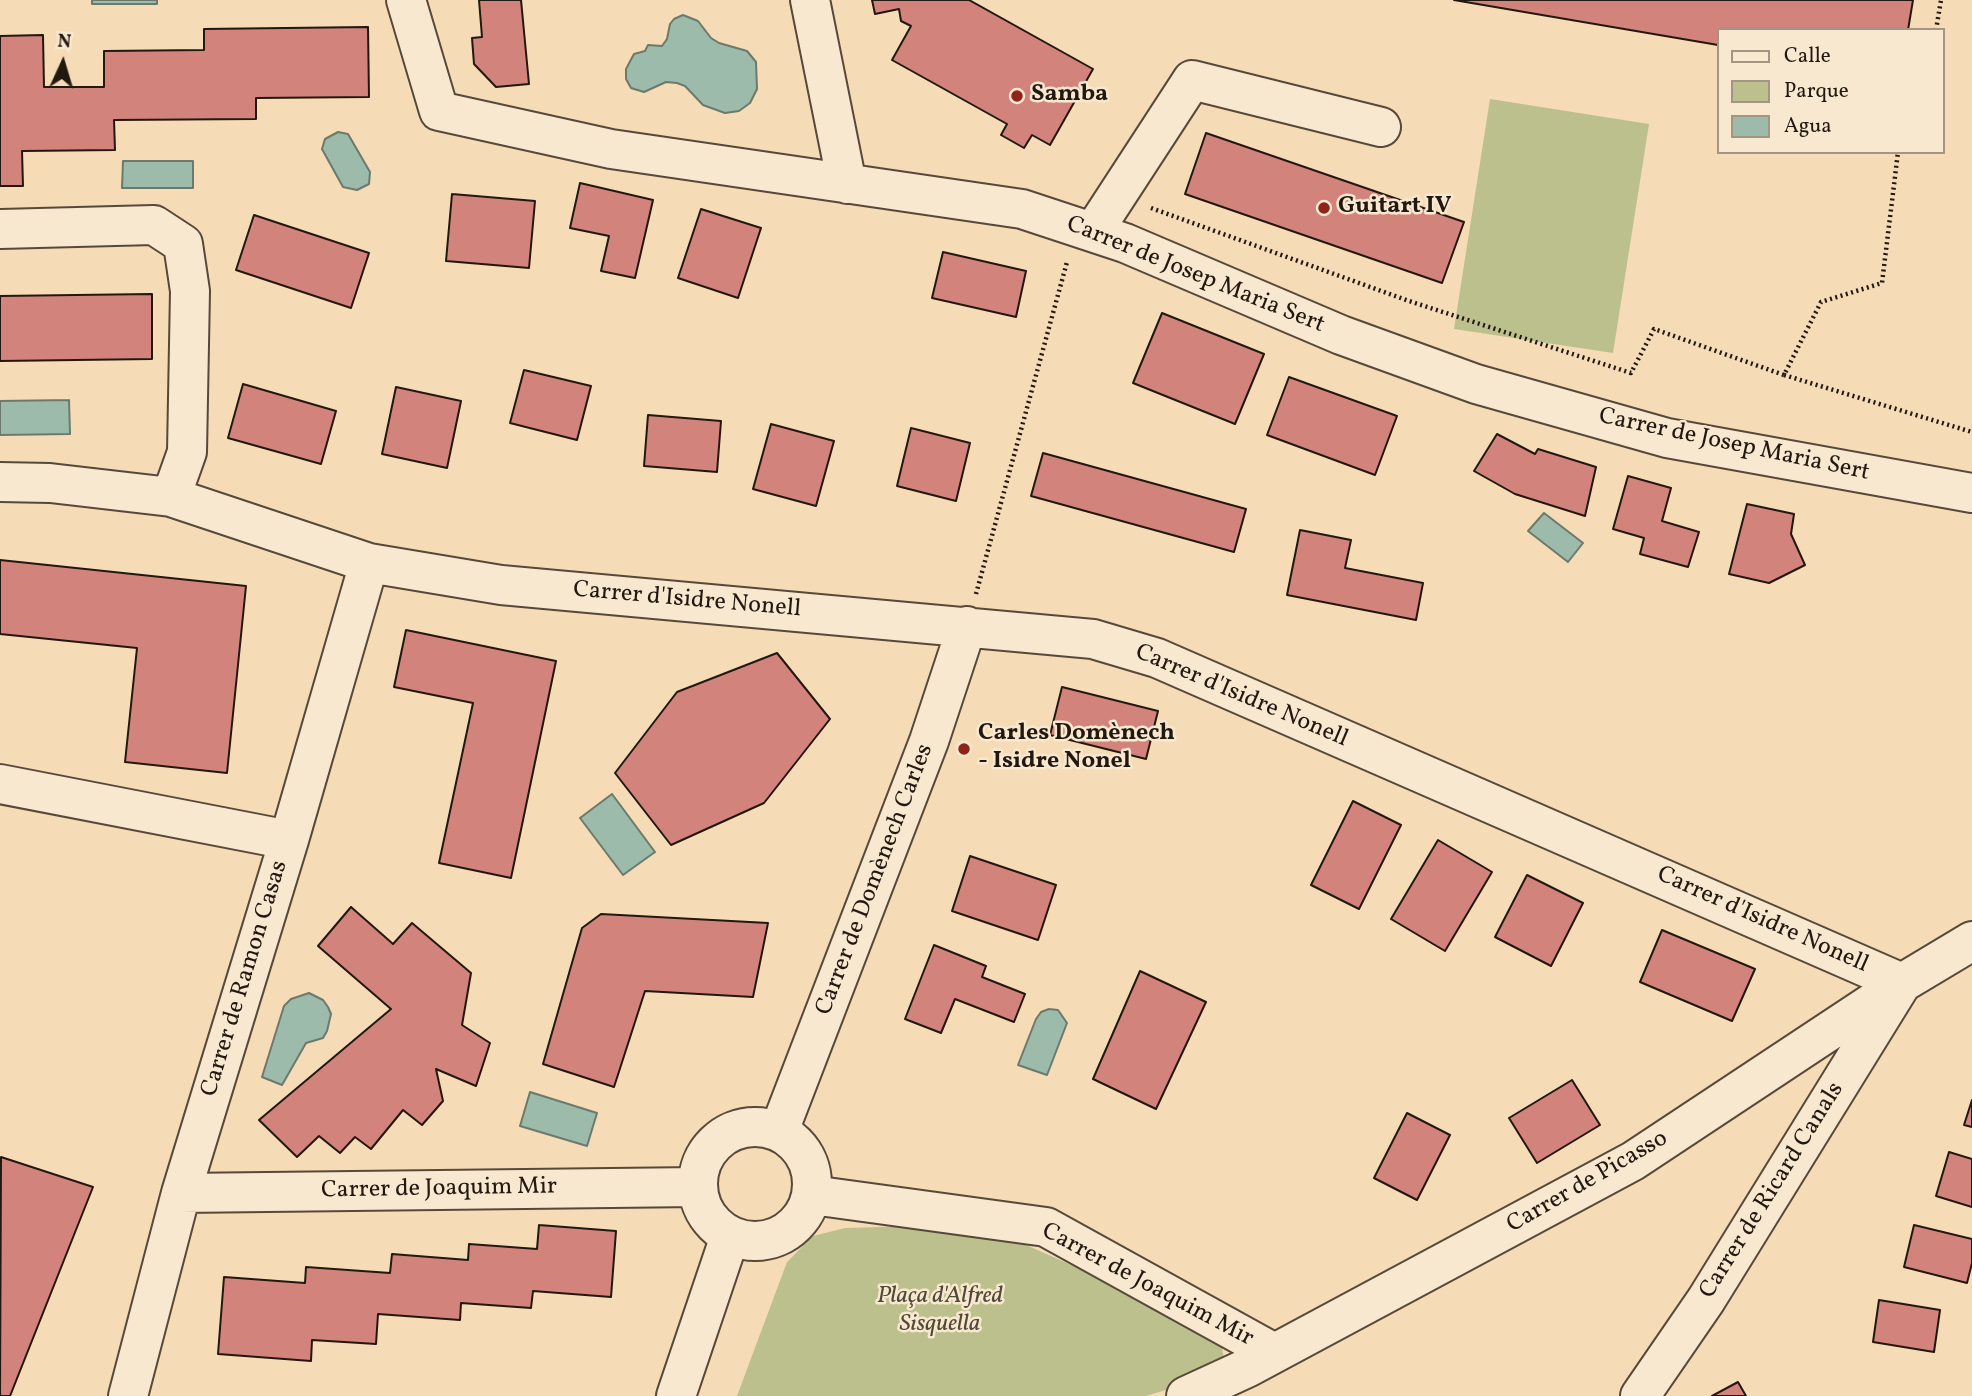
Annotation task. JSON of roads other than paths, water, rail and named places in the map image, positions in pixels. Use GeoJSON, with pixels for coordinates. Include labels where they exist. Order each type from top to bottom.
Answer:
{"type":"FeatureCollection","features":[{"type":"Feature","properties":{"kind":"street","name":"Carrer de Josep Maria Sert"},"geometry":{"type":"LineString","coordinates":[[406,0],[439,111],[611,149],[1022,209],[1098,234],[1341,335],[1476,384],[1667,438],[1972,493]]}},
{"type":"Feature","properties":{"kind":"street"},"geometry":{"type":"LineString","coordinates":[[810,0],[847,184]]}},
{"type":"Feature","properties":{"kind":"street"},"geometry":{"type":"LineString","coordinates":[[1098,234],[1192,80],[1381,127]]}},
{"type":"Feature","properties":{"kind":"street"},"geometry":{"type":"LineString","coordinates":[[0,229],[154,225],[183,244],[190,291],[187,452],[171,497]]}},
{"type":"Feature","properties":{"kind":"street","name":"Carrer d'Isidre Nonell"},"geometry":{"type":"LineString","coordinates":[[0,482],[50,483],[171,497],[369,563],[501,584],[1094,639],[1157,658],[1902,983]]}},
{"type":"Feature","properties":{"kind":"street","name":"Carrer de Ramon Casas"},"geometry":{"type":"LineString","coordinates":[[128,1396],[181,1193],[289,840],[369,563]]}},
{"type":"Feature","properties":{"kind":"street","name":"Carrer de Domènech Carles"},"geometry":{"type":"LineString","coordinates":[[779,1131],[929,741],[967,626]]}},
{"type":"Feature","properties":{"kind":"street"},"geometry":{"type":"LineString","coordinates":[[0,784],[289,840]]}},
{"type":"Feature","properties":{"kind":"street","name":"Carrer de Picasso"},"geometry":{"type":"LineString","coordinates":[[1186,1396],[1256,1372],[1633,1161],[1902,983],[1972,941]]}},
{"type":"Feature","properties":{"kind":"street","name":"Carrer de Ricard Canals"},"geometry":{"type":"LineString","coordinates":[[1640,1396],[1706,1300],[1902,983]]}},
{"type":"Feature","properties":{"kind":"street"},"geometry":{"type":"LineString","coordinates":[[760,1126],[779,1131],[795,1142],[806,1158],[813,1176],[812,1195],[805,1212],[795,1225],[781,1235],[764,1241],[730,1236],[707,1216],[700,1203],[697,1187],[699,1167],[708,1150],[722,1136],[740,1128],[760,1126]]}},
{"type":"Feature","properties":{"kind":"street","name":"Carrer de Joaquim Mir"},"geometry":{"type":"LineString","coordinates":[[181,1193],[697,1187]]}},
{"type":"Feature","properties":{"kind":"street","name":"Carrer de Joaquim Mir"},"geometry":{"type":"LineString","coordinates":[[812,1195],[1046,1227],[1256,1372]]}},
{"type":"Feature","properties":{"kind":"street"},"geometry":{"type":"LineString","coordinates":[[676,1396],[730,1236]]}},
{"type":"Feature","properties":{"kind":"water"},"geometry":{"type":"Polygon","coordinates":[[[92,0],[157,0],[157,4],[92,4],[92,0]]]}},
{"type":"Feature","properties":{"kind":"water"},"geometry":{"type":"Polygon","coordinates":[[[683,15],[698,21],[711,38],[719,43],[747,51],[756,62],[757,89],[750,103],[739,111],[725,113],[703,105],[685,86],[677,83],[666,82],[644,92],[631,88],[626,79],[626,69],[634,54],[645,51],[648,45],[662,46],[667,39],[670,24],[683,15]]]}},
{"type":"Feature","properties":{"kind":"water"},"geometry":{"type":"Polygon","coordinates":[[[338,132],[348,134],[370,172],[369,184],[357,190],[343,187],[322,149],[325,139],[338,132]]]}},
{"type":"Feature","properties":{"kind":"water"},"geometry":{"type":"Polygon","coordinates":[[[123,161],[193,161],[193,188],[122,188],[123,161]]]}},
{"type":"Feature","properties":{"kind":"water"},"geometry":{"type":"Polygon","coordinates":[[[69,400],[70,434],[0,435],[0,401],[69,400]]]}},
{"type":"Feature","properties":{"kind":"water"},"geometry":{"type":"Polygon","coordinates":[[[1544,513],[1583,543],[1568,562],[1528,531],[1544,513]]]}},
{"type":"Feature","properties":{"kind":"water"},"geometry":{"type":"Polygon","coordinates":[[[612,794],[655,852],[623,875],[580,818],[612,794]]]}},
{"type":"Feature","properties":{"kind":"water"},"geometry":{"type":"Polygon","coordinates":[[[309,993],[323,1000],[328,1007],[331,1014],[327,1031],[323,1038],[306,1043],[282,1085],[262,1077],[284,1006],[291,999],[309,993]]]}},
{"type":"Feature","properties":{"kind":"water"},"geometry":{"type":"Polygon","coordinates":[[[1058,1010],[1067,1023],[1047,1075],[1018,1065],[1036,1019],[1041,1012],[1058,1010]]]}},
{"type":"Feature","properties":{"kind":"water"},"geometry":{"type":"Polygon","coordinates":[[[530,1092],[597,1113],[587,1146],[520,1126],[530,1092]]]}},
{"type":"Feature","properties":{"kind":"place","name":"Samba"},"geometry":{"type":"Point","coordinates":[1017,96]}},
{"type":"Feature","properties":{"kind":"place","name":"Guitart IV"},"geometry":{"type":"Point","coordinates":[1324,208]}},
{"type":"Feature","properties":{"kind":"place","name":"Carles Domènech - Isidre Nonel"},"geometry":{"type":"Point","coordinates":[964,749]}},
{"type":"Feature","properties":{"kind":"park label","name":"Plaça d'Alfred Sisquella"},"geometry":{"type":"Point","coordinates":[940,1312]}}]}
